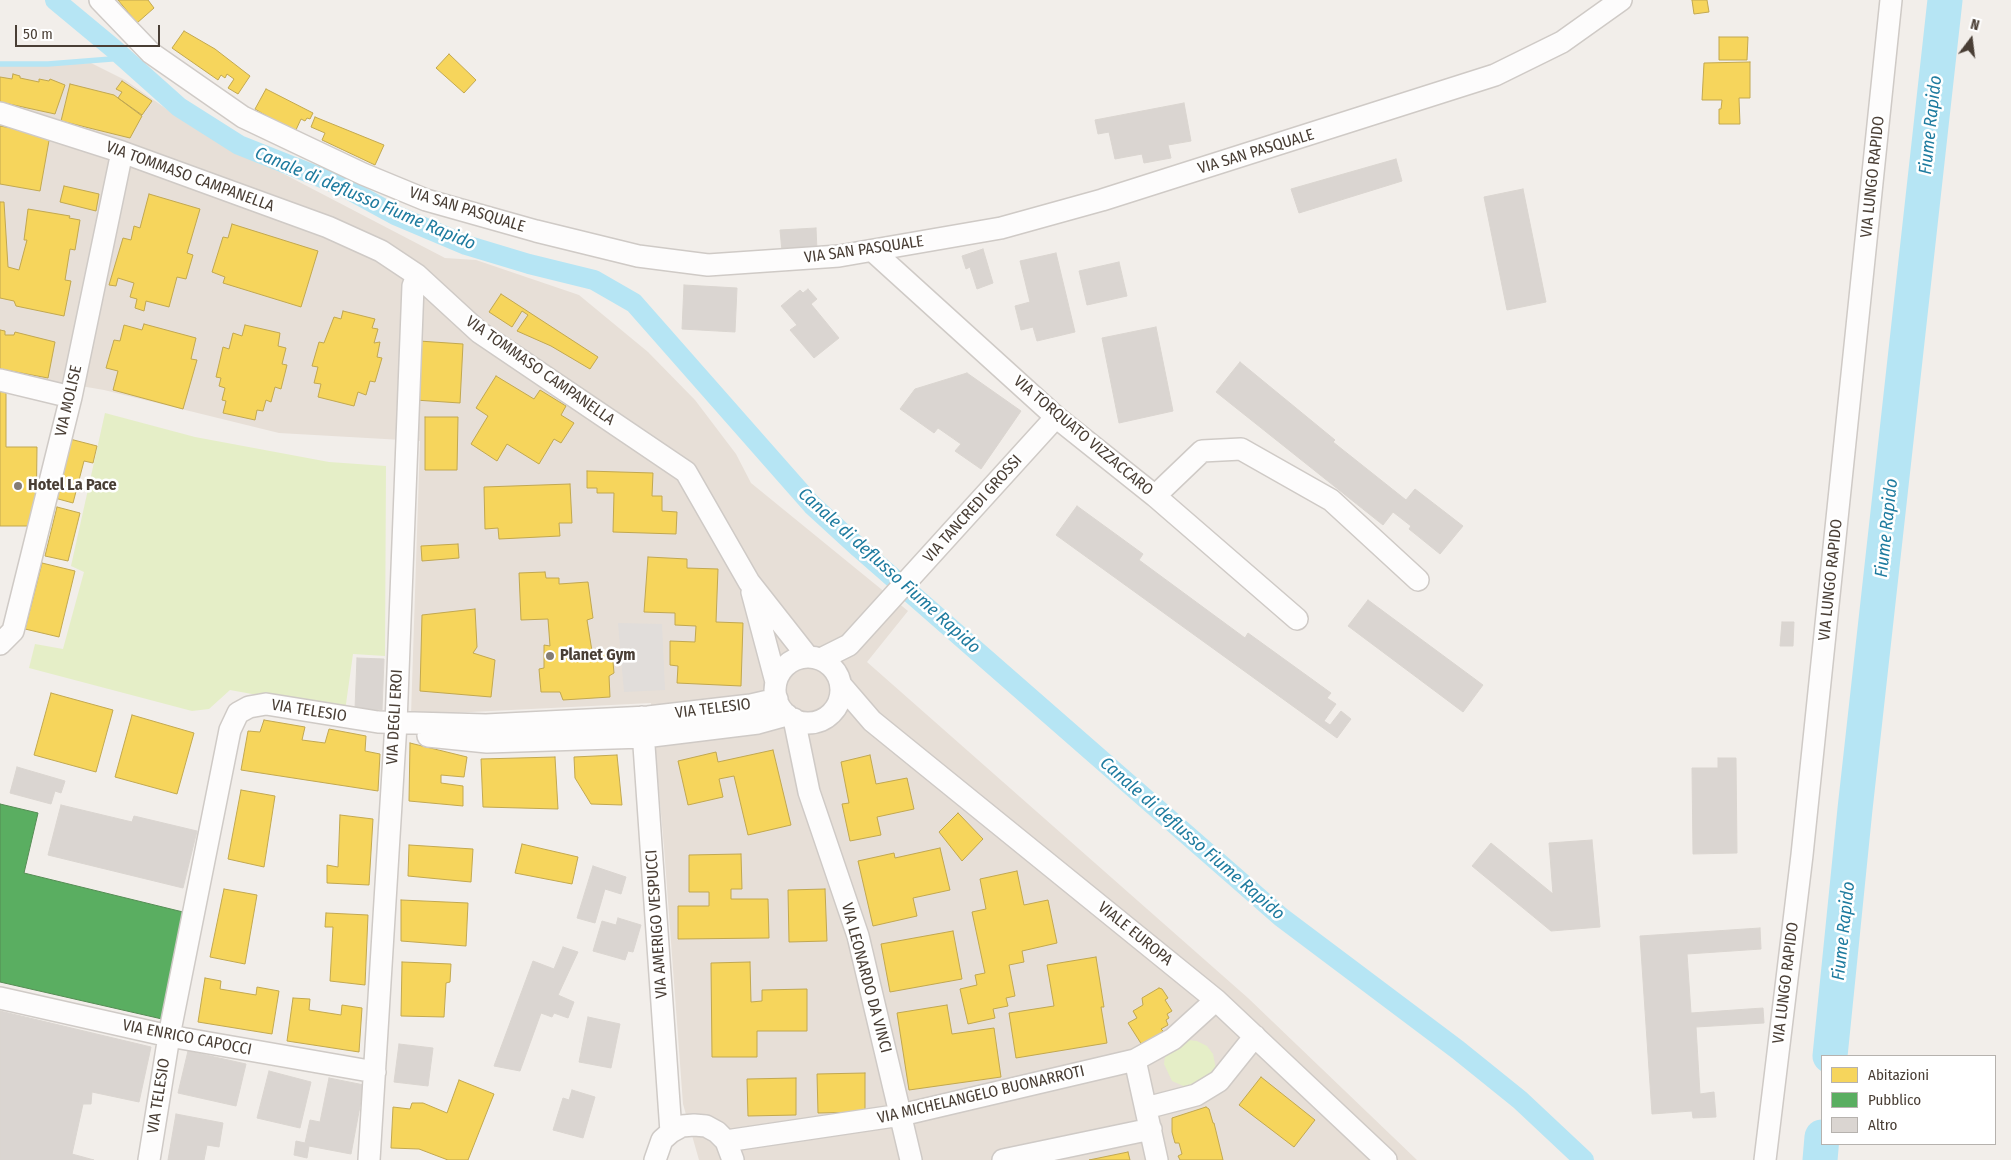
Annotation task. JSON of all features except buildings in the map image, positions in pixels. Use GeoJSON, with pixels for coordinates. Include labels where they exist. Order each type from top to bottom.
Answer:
{"type":"FeatureCollection","features":[{"type":"Feature","properties":{"kind":"street","name":"VIA SAN PASQUALE"},"geometry":{"type":"LineString","coordinates":[[100,0],[151,53],[244,117],[363,174],[426,200],[638,256],[708,264],[839,256],[1001,228],[1102,200],[1495,76],[1562,42],[1621,0]]}},
{"type":"Feature","properties":{"kind":"street","name":"VIA LUNGO RAPIDO"},"geometry":{"type":"LineString","coordinates":[[1765,1160],[1802,855],[1891,0]]}},
{"type":"Feature","properties":{"kind":"street","name":"VIA TOMMASO CAMPANELLA"},"geometry":{"type":"LineString","coordinates":[[0,114],[122,152],[328,227],[381,251],[417,275],[478,332],[686,472],[749,582],[814,658]]}},
{"type":"Feature","properties":{"kind":"street","name":"VIA MOLISE"},"geometry":{"type":"LineString","coordinates":[[0,644],[13,631],[71,397],[122,152]]}},
{"type":"Feature","properties":{"kind":"street","name":"VIA TORQUATO VIZZACCARO"},"geometry":{"type":"LineString","coordinates":[[873,250],[1056,417],[1155,496],[1297,619]]}},
{"type":"Feature","properties":{"kind":"street","name":"VIA DEGLI EROI"},"geometry":{"type":"LineString","coordinates":[[369,1160],[376,1072],[395,728],[413,286],[417,275]]}},
{"type":"Feature","properties":{"kind":"street"},"geometry":{"type":"LineString","coordinates":[[0,380],[71,397]]}},
{"type":"Feature","properties":{"kind":"street","name":"VIA TANCREDI GROSSI"},"geometry":{"type":"LineString","coordinates":[[839,680],[849,645],[1056,417]]}},
{"type":"Feature","properties":{"kind":"street"},"geometry":{"type":"LineString","coordinates":[[1155,496],[1202,451],[1240,449],[1331,500],[1418,580]]}},
{"type":"Feature","properties":{"kind":"street","name":"VIA TOMMASO CAMPANELLA"},"geometry":{"type":"LineString","coordinates":[[749,582],[784,704]]}},
{"type":"Feature","properties":{"kind":"street","name":"VIA TANCREDI GROSSI"},"geometry":{"type":"LineString","coordinates":[[814,658],[849,645]]}},
{"type":"Feature","properties":{"kind":"street"},"geometry":{"type":"LineString","coordinates":[[814,658],[839,680],[841,694],[831,713],[816,722],[805,722],[784,704],[780,672],[797,659],[814,658]]}},
{"type":"Feature","properties":{"kind":"street","name":"VIALE EUROPA"},"geometry":{"type":"LineString","coordinates":[[839,680],[872,720],[1216,1000],[1386,1160]]}},
{"type":"Feature","properties":{"kind":"street","name":"VIA TELESIO"},"geometry":{"type":"LineString","coordinates":[[148,1160],[169,1036],[230,730],[238,713],[249,707],[266,704],[395,728],[486,725],[643,727],[751,705],[784,704]]}},
{"type":"Feature","properties":{"kind":"street","name":"VIA LEONARDO DA VINCI"},"geometry":{"type":"LineString","coordinates":[[784,704],[803,770],[858,936],[911,1160]]}},
{"type":"Feature","properties":{"kind":"street","name":"VIA LEONARDO DA VINCI"},"geometry":{"type":"LineString","coordinates":[[803,770],[806,750],[812,733],[831,713]]}},
{"type":"Feature","properties":{"kind":"street","name":"VIALE EUROPA"},"geometry":{"type":"LineString","coordinates":[[831,713],[872,720]]}},
{"type":"Feature","properties":{"kind":"street","name":"VIA AMERIGO VESPUCCI"},"geometry":{"type":"LineString","coordinates":[[643,727],[672,1132]]}},
{"type":"Feature","properties":{"kind":"street","name":"VIA ENRICO CAPOCCI"},"geometry":{"type":"LineString","coordinates":[[0,998],[169,1036],[376,1072]]}},
{"type":"Feature","properties":{"kind":"street","name":"VIA MICHELANGELO BUONARROTI"},"geometry":{"type":"LineString","coordinates":[[729,1150],[901,1115],[1135,1060],[1173,1039],[1216,1000]]}},
{"type":"Feature","properties":{"kind":"street"},"geometry":{"type":"LineString","coordinates":[[1146,1108],[1196,1095],[1219,1081],[1255,1036]]}},
{"type":"Feature","properties":{"kind":"street"},"geometry":{"type":"LineString","coordinates":[[1135,1060],[1157,1160]]}},
{"type":"Feature","properties":{"kind":"street"},"geometry":{"type":"LineString","coordinates":[[655,1160],[662,1140],[682,1126],[706,1126],[717,1132],[729,1150]]}},
{"type":"Feature","properties":{"kind":"street"},"geometry":{"type":"LineString","coordinates":[[1003,1160],[1150,1129]]}},
{"type":"Feature","properties":{"kind":"shaded area"},"geometry":{"type":"Polygon","coordinates":[[[91,63],[125,80],[188,124],[445,258],[476,260],[579,295],[648,352],[695,400],[736,454],[751,483],[908,611],[867,662],[1248,998],[1417,1160],[699,1160],[683,1104],[664,847],[651,703],[411,715],[420,441],[279,433],[104,390],[0,372],[0,66],[91,63]]]}},
{"type":"Feature","properties":{"kind":"shaded area"},"geometry":{"type":"Polygon","coordinates":[[[618,623],[662,624],[665,690],[624,692],[618,623]]]}},
{"type":"Feature","properties":{"kind":"green space"},"geometry":{"type":"Polygon","coordinates":[[[105,413],[195,437],[329,462],[386,466],[385,656],[353,654],[345,711],[230,690],[209,709],[192,711],[29,668],[35,644],[63,649],[84,572],[71,566],[105,413]]]}},
{"type":"Feature","properties":{"kind":"green space"},"geometry":{"type":"Polygon","coordinates":[[[1188,1040],[1197,1041],[1207,1046],[1213,1054],[1216,1069],[1214,1077],[1188,1088],[1172,1081],[1164,1064],[1165,1057],[1171,1047],[1188,1040]]]}},
{"type":"Feature","properties":{"kind":"waterway","name":"Canale di deflusso Fiume Rapido"},"geometry":{"type":"LineString","coordinates":[[55,0],[179,107],[239,145],[342,186],[395,215],[466,245],[529,264],[594,280],[634,303],[812,505],[859,548],[1281,917],[1458,1050],[1520,1100],[1584,1160]]}},
{"type":"Feature","properties":{"kind":"waterway","name":"Fiume Rapido"},"geometry":{"type":"LineString","coordinates":[[1830,1055],[1855,809],[1945,0]]}},
{"type":"Feature","properties":{"kind":"waterway"},"geometry":{"type":"LineString","coordinates":[[0,64],[48,64],[124,58]]}},
{"type":"Feature","properties":{"kind":"waterway","name":"Fiume Rapido"},"geometry":{"type":"LineString","coordinates":[[1820,1160],[1821,1145]]}},
{"type":"Feature","properties":{"kind":"place","name":"Hotel La Pace"},"geometry":{"type":"Point","coordinates":[18,486]}},
{"type":"Feature","properties":{"kind":"place","name":"Planet Gym"},"geometry":{"type":"Point","coordinates":[550,656]}}]}
